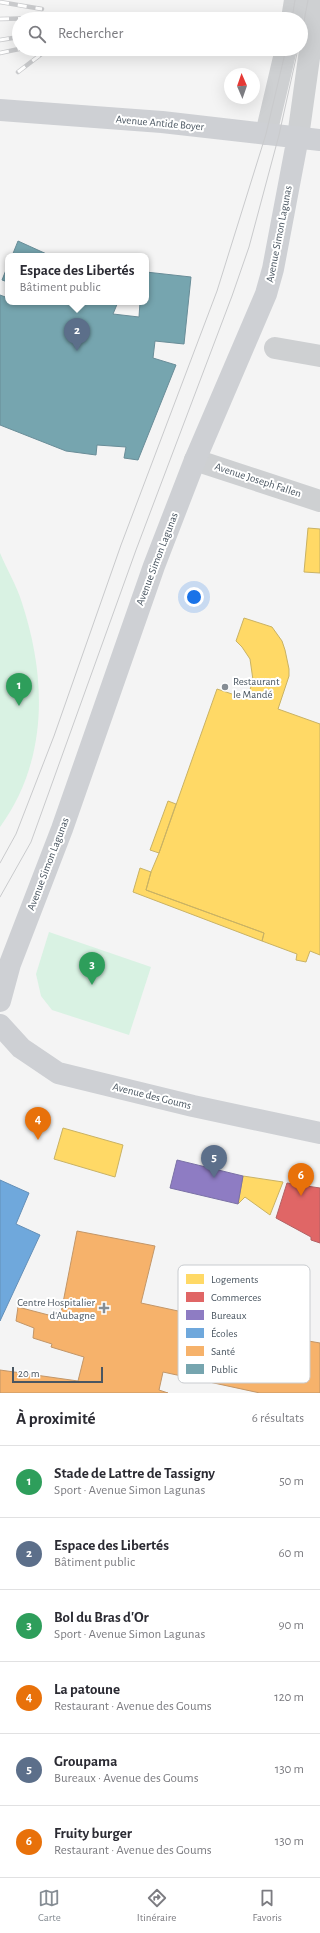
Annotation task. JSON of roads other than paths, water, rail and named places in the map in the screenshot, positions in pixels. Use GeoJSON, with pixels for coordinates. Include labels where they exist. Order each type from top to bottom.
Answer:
{"type":"FeatureCollection","features":[{"type":"Feature","properties":{"kind":"main road","name":"Avenue Antide Boyer"},"geometry":{"type":"LineString","coordinates":[[0,110],[162,122],[320,140]]}},
{"type":"Feature","properties":{"kind":"main road","name":"Avenue Simon Lagunas"},"geometry":{"type":"LineString","coordinates":[[0,1001],[2,980],[62,829],[149,580],[195,460],[266,294],[273,269],[298,137]]}},
{"type":"Feature","properties":{"kind":"main road","name":"Avenue des Goums"},"geometry":{"type":"LineString","coordinates":[[0,1025],[21,1048],[58,1073],[193,1106],[320,1133]]}},
{"type":"Feature","properties":{"kind":"street"},"geometry":{"type":"LineString","coordinates":[[293,12],[295,0]]}},
{"type":"Feature","properties":{"kind":"street"},"geometry":{"type":"LineString","coordinates":[[298,137],[317,0]]}},
{"type":"Feature","properties":{"kind":"street"},"geometry":{"type":"LineString","coordinates":[[266,134],[284,56]]}},
{"type":"Feature","properties":{"kind":"street"},"geometry":{"type":"LineString","coordinates":[[275,348],[320,356]]}},
{"type":"Feature","properties":{"kind":"street","name":"Avenue Joseph Fallen"},"geometry":{"type":"LineString","coordinates":[[195,460],[320,501]]}},
{"type":"Feature","properties":{"kind":"tram line"},"geometry":{"type":"LineString","coordinates":[[293,12],[295,0]]}},
{"type":"Feature","properties":{"kind":"tram line"},"geometry":{"type":"LineString","coordinates":[[306,12],[308,0]]}},
{"type":"Feature","properties":{"kind":"tram line"},"geometry":{"type":"LineString","coordinates":[[0,863],[16,834],[54,736],[121,545],[217,291],[266,134],[284,56]]}},
{"type":"Feature","properties":{"kind":"tram line"},"geometry":{"type":"LineString","coordinates":[[0,897],[31,842],[136,550],[232,296],[249,247],[279,135],[296,56]]}},
{"type":"Feature","properties":{"kind":"railway"},"geometry":{"type":"LineString","coordinates":[[0,2],[42,9]]}},
{"type":"Feature","properties":{"kind":"railway"},"geometry":{"type":"LineString","coordinates":[[0,19],[12,19]]}},
{"type":"Feature","properties":{"kind":"railway"},"geometry":{"type":"LineString","coordinates":[[0,40],[12,38]]}},
{"type":"Feature","properties":{"kind":"railway"},"geometry":{"type":"LineString","coordinates":[[0,53],[12,50]]}},
{"type":"Feature","properties":{"kind":"railway"},"geometry":{"type":"LineString","coordinates":[[18,72],[39,56]]}},
{"type":"Feature","properties":{"kind":"place","name":"Espace des Libertés"},"geometry":{"type":"Point","coordinates":[77,351]}},
{"type":"Feature","properties":{"kind":"place","name":"Restaurant le Mandé"},"geometry":{"type":"Point","coordinates":[225,687]}},
{"type":"Feature","properties":{"kind":"place","name":"Stade de Lattre de Tassigny"},"geometry":{"type":"Point","coordinates":[19,706]}},
{"type":"Feature","properties":{"kind":"place","name":"Bol du Bras d'Or"},"geometry":{"type":"Point","coordinates":[92,985]}},
{"type":"Feature","properties":{"kind":"place","name":"La patoune"},"geometry":{"type":"Point","coordinates":[38,1140]}},
{"type":"Feature","properties":{"kind":"place","name":"Groupama"},"geometry":{"type":"Point","coordinates":[214,1178]}},
{"type":"Feature","properties":{"kind":"place","name":"Fruity burger"},"geometry":{"type":"Point","coordinates":[301,1196]}},
{"type":"Feature","properties":{"kind":"place","name":"Centre Hospitalier d'Aubagne"},"geometry":{"type":"Point","coordinates":[104,1308]}}]}
